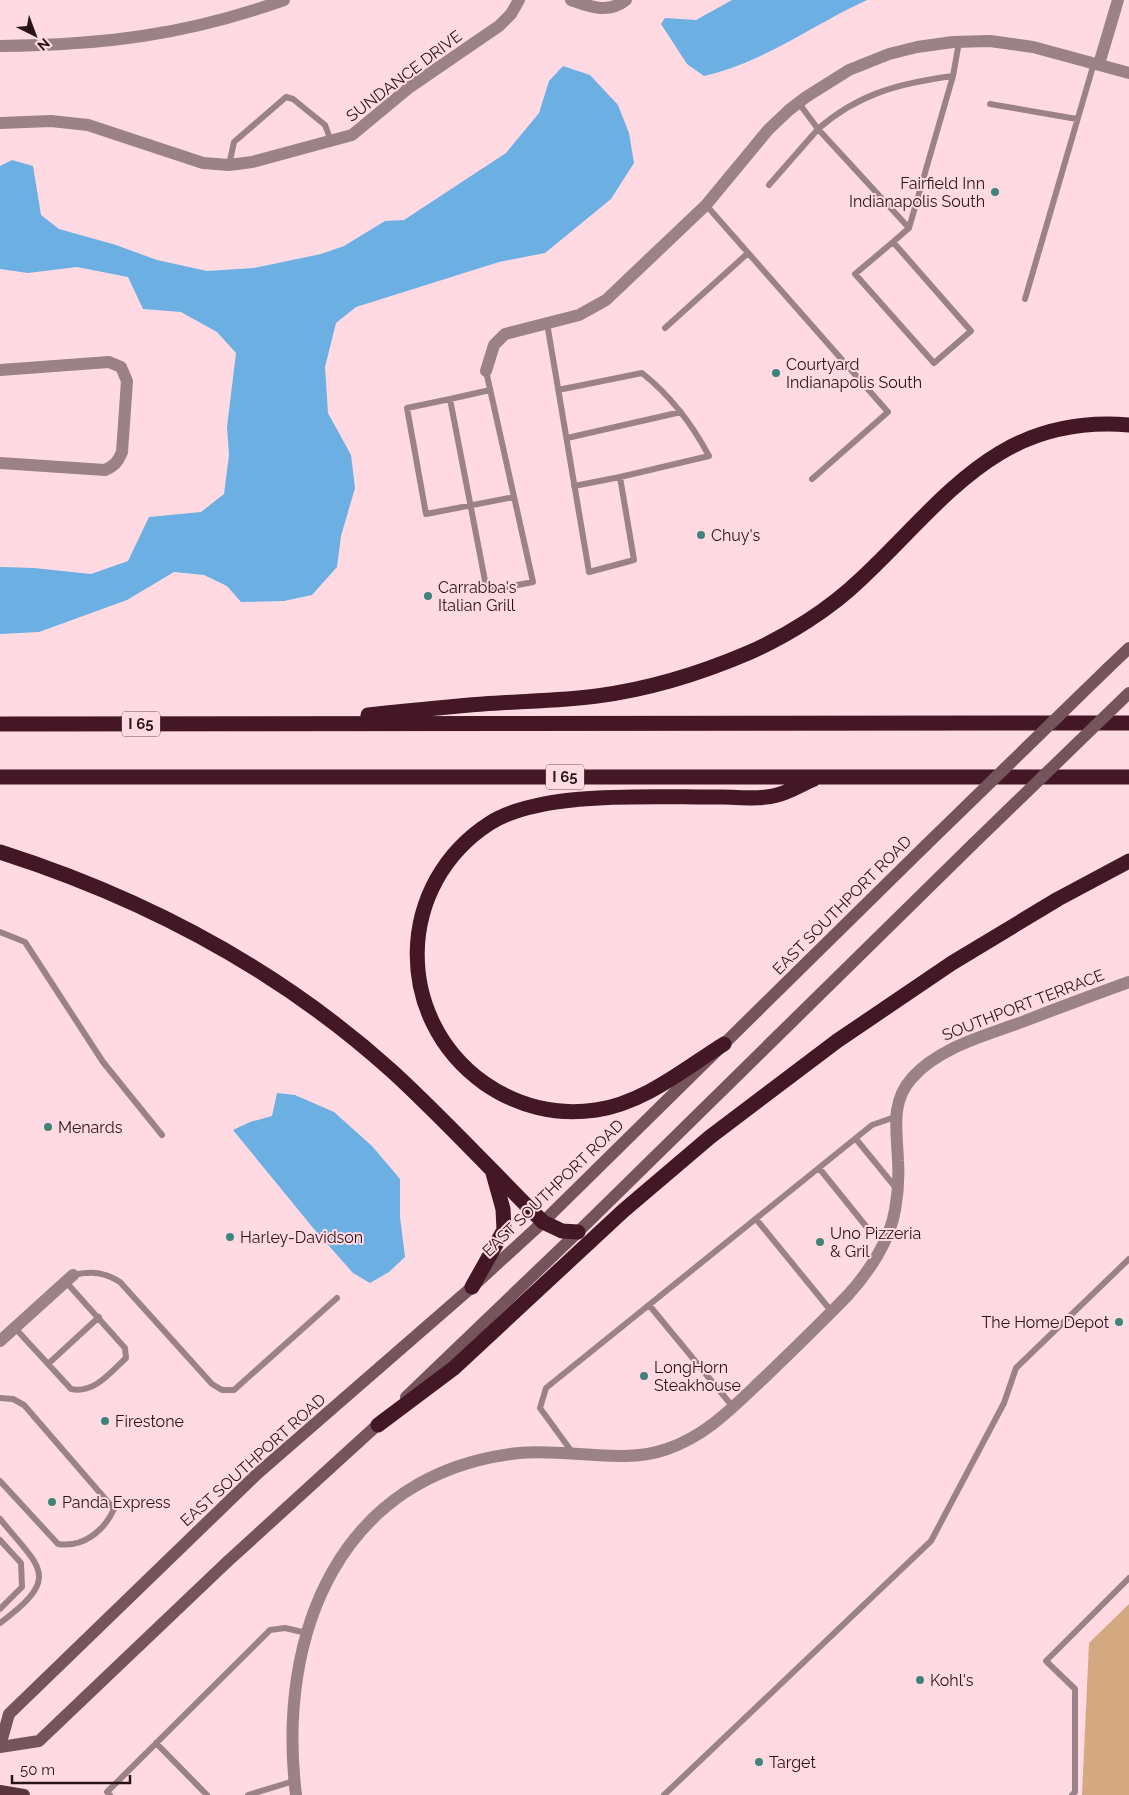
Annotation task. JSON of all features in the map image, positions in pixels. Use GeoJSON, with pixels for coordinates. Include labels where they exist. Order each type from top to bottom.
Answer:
{"type":"FeatureCollection","features":[{"type":"Feature","properties":{"kind":"highway"},"geometry":{"type":"LineString","coordinates":[[282,724],[484,704],[598,696],[652,686],[699,673],[751,652],[818,612],[860,581],[977,468],[1013,444],[1047,430],[1087,423],[1129,424]]}},
{"type":"Feature","properties":{"kind":"highway","name":"I 65"},"geometry":{"type":"LineString","coordinates":[[0,724],[1129,723]]}},
{"type":"Feature","properties":{"kind":"highway"},"geometry":{"type":"LineString","coordinates":[[724,1044],[648,1093],[614,1105],[596,1110],[560,1112],[517,1103],[499,1094],[465,1069],[449,1052],[428,1015],[421,994],[416,958],[420,922],[425,905],[442,870],[453,856],[478,832],[493,821],[528,807],[571,799],[775,796],[820,776]]}},
{"type":"Feature","properties":{"kind":"highway","name":"I 65"},"geometry":{"type":"LineString","coordinates":[[0,777],[1129,777]]}},
{"type":"Feature","properties":{"kind":"highway"},"geometry":{"type":"LineString","coordinates":[[0,852],[71,876],[122,897],[209,941],[267,976],[334,1024],[392,1072],[543,1222],[562,1231],[578,1232]]}},
{"type":"Feature","properties":{"kind":"highway"},"geometry":{"type":"LineString","coordinates":[[378,1424],[454,1368],[623,1211],[710,1137],[837,1040],[952,963],[1058,899],[1129,861]]}},
{"type":"Feature","properties":{"kind":"highway"},"geometry":{"type":"LineString","coordinates":[[472,1287],[504,1230],[504,1210],[492,1171]]}},
{"type":"Feature","properties":{"kind":"main road","name":"EAST SOUTHPORT ROAD"},"geometry":{"type":"LineString","coordinates":[[1129,648],[543,1222],[472,1287],[257,1474],[9,1714],[0,1746],[39,1741],[227,1562],[378,1424],[578,1232],[1129,693]]}},
{"type":"Feature","properties":{"kind":"main road"},"geometry":{"type":"LineString","coordinates":[[0,1790],[24,1795]]}},
{"type":"Feature","properties":{"kind":"street"},"geometry":{"type":"LineString","coordinates":[[0,46],[82,44],[132,39],[211,23],[284,0]]}},
{"type":"Feature","properties":{"kind":"street","name":"SUNDANCE DRIVE"},"geometry":{"type":"LineString","coordinates":[[0,123],[51,121],[88,125],[187,159],[229,165],[252,162],[352,136],[410,88],[499,26],[511,14],[519,0]]}},
{"type":"Feature","properties":{"kind":"street"},"geometry":{"type":"LineString","coordinates":[[571,0],[606,9],[617,7],[626,0]]}},
{"type":"Feature","properties":{"kind":"street"},"geometry":{"type":"LineString","coordinates":[[1096,63],[1118,0]]}},
{"type":"Feature","properties":{"kind":"street"},"geometry":{"type":"LineString","coordinates":[[486,371],[494,345],[505,334],[579,316],[606,300],[706,205],[768,130],[798,102],[850,70],[889,54],[917,47],[959,42],[990,41],[1033,46],[1129,73]]}},
{"type":"Feature","properties":{"kind":"street"},"geometry":{"type":"LineString","coordinates":[[0,370],[109,362],[121,368],[127,381],[122,452],[117,462],[111,468],[105,470],[0,463]]}},
{"type":"Feature","properties":{"kind":"street","name":"SOUTHPORT TERRACE"},"geometry":{"type":"LineString","coordinates":[[296,1795],[294,1781],[294,1713],[308,1633],[321,1590],[340,1556],[369,1522],[399,1497],[446,1471],[482,1460],[522,1453],[572,1452],[615,1456],[660,1451],[692,1439],[714,1425],[832,1312],[863,1277],[886,1237],[895,1211],[898,1189],[895,1117],[898,1104],[909,1081],[954,1047],[1129,982]]}},
{"type":"Feature","properties":{"kind":"street"},"geometry":{"type":"LineString","coordinates":[[0,1341],[70,1279]]}},
{"type":"Feature","properties":{"kind":"lane"},"geometry":{"type":"LineString","coordinates":[[893,242],[970,331],[934,363],[855,274],[909,228],[954,76],[959,42]]}},
{"type":"Feature","properties":{"kind":"lane"},"geometry":{"type":"LineString","coordinates":[[1025,298],[1077,120],[1096,63]]}},
{"type":"Feature","properties":{"kind":"lane"},"geometry":{"type":"LineString","coordinates":[[769,185],[818,129],[845,108],[888,89],[912,82],[954,76]]}},
{"type":"Feature","properties":{"kind":"lane"},"geometry":{"type":"LineString","coordinates":[[229,165],[234,142],[286,97],[293,99],[325,124],[331,141]]}},
{"type":"Feature","properties":{"kind":"lane"},"geometry":{"type":"LineString","coordinates":[[798,102],[818,129],[909,228]]}},
{"type":"Feature","properties":{"kind":"lane"},"geometry":{"type":"LineString","coordinates":[[990,104],[1077,120]]}},
{"type":"Feature","properties":{"kind":"lane"},"geometry":{"type":"LineString","coordinates":[[706,205],[888,412],[812,479]]}},
{"type":"Feature","properties":{"kind":"lane"},"geometry":{"type":"LineString","coordinates":[[665,328],[748,253]]}},
{"type":"Feature","properties":{"kind":"lane"},"geometry":{"type":"LineString","coordinates":[[547,323],[589,572],[634,560],[620,477]]}},
{"type":"Feature","properties":{"kind":"lane"},"geometry":{"type":"LineString","coordinates":[[450,399],[487,591],[533,582],[486,371]]}},
{"type":"Feature","properties":{"kind":"lane"},"geometry":{"type":"LineString","coordinates":[[558,390],[642,373],[655,384],[693,426],[709,456],[574,486]]}},
{"type":"Feature","properties":{"kind":"lane"},"geometry":{"type":"LineString","coordinates":[[490,390],[407,408],[426,514],[514,497]]}},
{"type":"Feature","properties":{"kind":"lane"},"geometry":{"type":"LineString","coordinates":[[566,438],[681,412]]}},
{"type":"Feature","properties":{"kind":"lane"},"geometry":{"type":"LineString","coordinates":[[0,932],[25,942],[103,1062],[162,1135]]}},
{"type":"Feature","properties":{"kind":"lane"},"geometry":{"type":"LineString","coordinates":[[572,1452],[540,1408],[546,1388],[872,1125],[895,1117]]}},
{"type":"Feature","properties":{"kind":"lane"},"geometry":{"type":"LineString","coordinates":[[856,1139],[898,1189]]}},
{"type":"Feature","properties":{"kind":"lane"},"geometry":{"type":"LineString","coordinates":[[819,1168],[869,1230],[886,1237]]}},
{"type":"Feature","properties":{"kind":"lane"},"geometry":{"type":"LineString","coordinates":[[756,1219],[832,1312]]}},
{"type":"Feature","properties":{"kind":"lane"},"geometry":{"type":"LineString","coordinates":[[664,1795],[930,1541],[1004,1403],[1016,1368],[1129,1259]]}},
{"type":"Feature","properties":{"kind":"lane"},"geometry":{"type":"LineString","coordinates":[[15,1328],[71,1389],[81,1392],[96,1385],[126,1358],[125,1348],[70,1279],[90,1272],[107,1274],[120,1282],[212,1384],[222,1390],[234,1390],[337,1298]]}},
{"type":"Feature","properties":{"kind":"lane"},"geometry":{"type":"LineString","coordinates":[[649,1305],[733,1407]]}},
{"type":"Feature","properties":{"kind":"lane"},"geometry":{"type":"LineString","coordinates":[[48,1364],[99,1317]]}},
{"type":"Feature","properties":{"kind":"lane"},"geometry":{"type":"LineString","coordinates":[[0,1398],[13,1399],[24,1405],[114,1509],[110,1520],[85,1541],[71,1546],[58,1544],[0,1481]]}},
{"type":"Feature","properties":{"kind":"lane"},"geometry":{"type":"LineString","coordinates":[[0,1519],[39,1566],[39,1576],[32,1595],[0,1623]]}},
{"type":"Feature","properties":{"kind":"lane"},"geometry":{"type":"LineString","coordinates":[[0,1540],[21,1563],[22,1587],[0,1608]]}},
{"type":"Feature","properties":{"kind":"lane"},"geometry":{"type":"LineString","coordinates":[[1072,1795],[1074,1792],[1075,1689],[1046,1661],[1129,1578]]}},
{"type":"Feature","properties":{"kind":"lane"},"geometry":{"type":"LineString","coordinates":[[110,1795],[107,1792],[270,1630],[285,1628],[308,1633]]}},
{"type":"Feature","properties":{"kind":"lane"},"geometry":{"type":"LineString","coordinates":[[156,1743],[207,1795]]}},
{"type":"Feature","properties":{"kind":"lane"},"geometry":{"type":"LineString","coordinates":[[249,1795],[294,1781]]}},
{"type":"Feature","properties":{"kind":"shaded area"},"geometry":{"type":"Polygon","coordinates":[[[1129,1604],[1129,1795],[1082,1795],[1089,1643],[1129,1604]]]}},
{"type":"Feature","properties":{"kind":"water"},"geometry":{"type":"Polygon","coordinates":[[[732,0],[867,0],[768,52],[727,69],[704,76],[687,64],[661,24],[665,18],[696,20],[732,0]]]}},
{"type":"Feature","properties":{"kind":"water"},"geometry":{"type":"Polygon","coordinates":[[[563,66],[590,75],[618,105],[629,133],[634,163],[611,199],[545,253],[499,262],[356,307],[336,323],[325,367],[328,413],[351,455],[355,488],[341,536],[337,567],[312,595],[284,601],[241,602],[227,586],[204,575],[174,572],[127,600],[39,632],[0,634],[0,567],[34,568],[91,574],[128,561],[149,517],[201,512],[224,494],[229,455],[227,427],[236,353],[217,332],[181,312],[143,309],[128,277],[77,267],[28,273],[0,269],[0,166],[12,160],[33,166],[41,215],[59,229],[116,245],[157,260],[207,271],[254,268],[321,254],[344,246],[385,221],[404,220],[506,153],[539,113],[549,81],[563,66]]]}},
{"type":"Feature","properties":{"kind":"water"},"geometry":{"type":"Polygon","coordinates":[[[277,1093],[295,1095],[334,1112],[372,1146],[400,1179],[400,1217],[405,1257],[389,1272],[370,1283],[353,1273],[314,1229],[233,1130],[250,1122],[272,1116],[277,1093]]]}},
{"type":"Feature","properties":{"kind":"place","name":"Fairfield Inn Indianapolis South"},"geometry":{"type":"Point","coordinates":[995,192]}},
{"type":"Feature","properties":{"kind":"place","name":"Courtyard Indianapolis South"},"geometry":{"type":"Point","coordinates":[776,373]}},
{"type":"Feature","properties":{"kind":"place","name":"Chuy's"},"geometry":{"type":"Point","coordinates":[701,535]}},
{"type":"Feature","properties":{"kind":"place","name":"Carrabba's Italian Grill"},"geometry":{"type":"Point","coordinates":[428,596]}},
{"type":"Feature","properties":{"kind":"place","name":"Menards"},"geometry":{"type":"Point","coordinates":[48,1127]}},
{"type":"Feature","properties":{"kind":"place","name":"Harley-Davidson"},"geometry":{"type":"Point","coordinates":[230,1237]}},
{"type":"Feature","properties":{"kind":"place","name":"Uno Pizzeria & Gril"},"geometry":{"type":"Point","coordinates":[820,1242]}},
{"type":"Feature","properties":{"kind":"place","name":"The Home Depot"},"geometry":{"type":"Point","coordinates":[1119,1322]}},
{"type":"Feature","properties":{"kind":"place","name":"LongHorn Steakhouse"},"geometry":{"type":"Point","coordinates":[644,1376]}},
{"type":"Feature","properties":{"kind":"place","name":"Firestone"},"geometry":{"type":"Point","coordinates":[105,1421]}},
{"type":"Feature","properties":{"kind":"place","name":"Panda Express"},"geometry":{"type":"Point","coordinates":[52,1502]}},
{"type":"Feature","properties":{"kind":"place","name":"Kohl's"},"geometry":{"type":"Point","coordinates":[920,1680]}},
{"type":"Feature","properties":{"kind":"place","name":"Target"},"geometry":{"type":"Point","coordinates":[759,1762]}}]}
